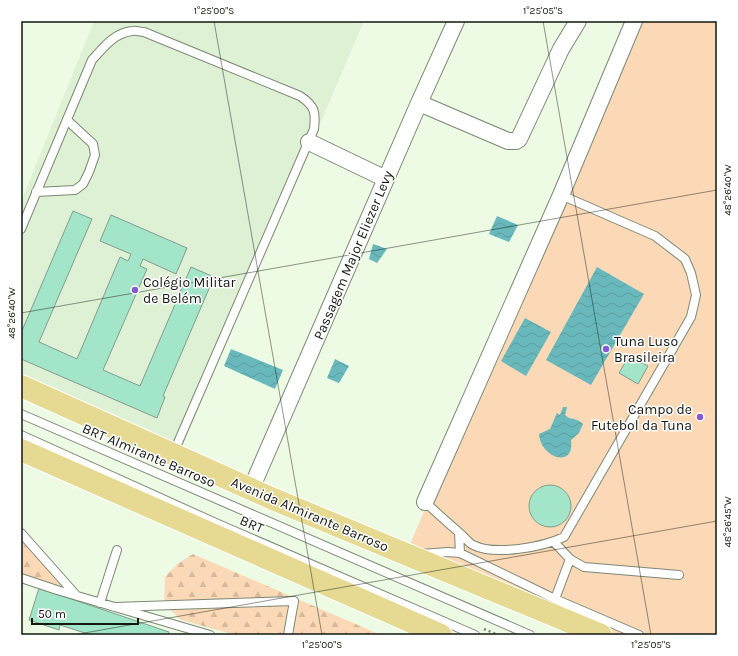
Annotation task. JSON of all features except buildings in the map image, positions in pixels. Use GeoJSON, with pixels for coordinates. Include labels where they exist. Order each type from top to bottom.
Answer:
{"type":"FeatureCollection","features":[{"type":"Feature","properties":{"kind":"highway","name":"Avenida Almirante Barroso"},"geometry":{"type":"LineString","coordinates":[[21,386],[172,455],[251,489],[406,555],[601,635]]}},
{"type":"Feature","properties":{"kind":"highway"},"geometry":{"type":"LineString","coordinates":[[21,450],[441,635]]}},
{"type":"Feature","properties":{"kind":"street","name":"Passagem Major Eliezer Levy"},"geometry":{"type":"LineString","coordinates":[[251,489],[456,21]]}},
{"type":"Feature","properties":{"kind":"street"},"geometry":{"type":"LineString","coordinates":[[419,103],[508,141],[516,141],[519,139],[561,48],[578,21]]}},
{"type":"Feature","properties":{"kind":"street"},"geometry":{"type":"LineString","coordinates":[[425,502],[561,195],[634,21]]}},
{"type":"Feature","properties":{"kind":"street"},"geometry":{"type":"LineString","coordinates":[[309,142],[386,179]]}},
{"type":"Feature","properties":{"kind":"lane"},"geometry":{"type":"LineString","coordinates":[[21,229],[92,60],[105,44],[118,36],[132,31],[144,32],[300,96],[309,102],[314,109],[314,129],[309,142],[172,455]]}},
{"type":"Feature","properties":{"kind":"lane"},"geometry":{"type":"LineString","coordinates":[[36,192],[75,190],[83,184],[89,172],[95,155],[93,144],[67,120]]}},
{"type":"Feature","properties":{"kind":"lane"},"geometry":{"type":"LineString","coordinates":[[425,502],[473,545],[492,550],[506,550],[554,542],[564,537],[691,317],[696,295],[691,273],[685,258],[655,236],[561,195]]}},
{"type":"Feature","properties":{"kind":"lane","name":"BRT Almirante Barroso"},"geometry":{"type":"LineString","coordinates":[[21,414],[530,635]]}},
{"type":"Feature","properties":{"kind":"lane","name":"BRT"},"geometry":{"type":"LineString","coordinates":[[21,435],[210,520],[474,635]]}},
{"type":"Feature","properties":{"kind":"lane"},"geometry":{"type":"LineString","coordinates":[[21,533],[76,596]]}},
{"type":"Feature","properties":{"kind":"lane"},"geometry":{"type":"LineString","coordinates":[[459,533],[460,553]]}},
{"type":"Feature","properties":{"kind":"lane"},"geometry":{"type":"LineString","coordinates":[[554,542],[570,559],[584,566],[679,575]]}},
{"type":"Feature","properties":{"kind":"lane"},"geometry":{"type":"LineString","coordinates":[[100,603],[117,550]]}},
{"type":"Feature","properties":{"kind":"lane"},"geometry":{"type":"LineString","coordinates":[[406,555],[448,552],[460,553],[555,599],[639,635]]}},
{"type":"Feature","properties":{"kind":"lane"},"geometry":{"type":"LineString","coordinates":[[555,599],[570,559]]}},
{"type":"Feature","properties":{"kind":"lane"},"geometry":{"type":"LineString","coordinates":[[21,578],[76,596],[210,635]]}},
{"type":"Feature","properties":{"kind":"lane"},"geometry":{"type":"LineString","coordinates":[[115,607],[294,602],[288,635]]}},
{"type":"Feature","properties":{"kind":"shaded area","name":"Colégio Militar de Belém"},"geometry":{"type":"Polygon","coordinates":[[[94,21],[364,21],[181,449],[21,379],[21,202],[94,21]]]}},
{"type":"Feature","properties":{"kind":"green space","name":"Tuna Luso Brasileira"},"geometry":{"type":"Polygon","coordinates":[[[634,21],[717,21],[717,635],[600,635],[408,549],[634,21]]]}},
{"type":"Feature","properties":{"kind":"green space"},"geometry":{"type":"Polygon","coordinates":[[[21,538],[68,591],[21,574],[21,538]]]}},
{"type":"Feature","properties":{"kind":"green space"},"geometry":{"type":"Polygon","coordinates":[[[193,554],[381,635],[236,635],[181,620],[164,604],[165,577],[177,564],[193,554]]]}},
{"type":"Feature","properties":{"kind":"water"},"geometry":{"type":"Polygon","coordinates":[[[497,216],[518,225],[509,242],[489,234],[497,216]]]}},
{"type":"Feature","properties":{"kind":"water"},"geometry":{"type":"Polygon","coordinates":[[[373,244],[387,249],[377,263],[369,259],[373,244]]]}},
{"type":"Feature","properties":{"kind":"water"},"geometry":{"type":"Polygon","coordinates":[[[597,267],[644,294],[591,385],[546,360],[597,267]]]}},
{"type":"Feature","properties":{"kind":"water"},"geometry":{"type":"Polygon","coordinates":[[[525,318],[551,332],[526,376],[501,361],[525,318]]]}},
{"type":"Feature","properties":{"kind":"water"},"geometry":{"type":"Polygon","coordinates":[[[231,349],[283,370],[275,389],[224,366],[231,349]]]}},
{"type":"Feature","properties":{"kind":"water"},"geometry":{"type":"Polygon","coordinates":[[[335,359],[349,366],[339,383],[327,378],[335,359]]]}},
{"type":"Feature","properties":{"kind":"water"},"geometry":{"type":"Polygon","coordinates":[[[563,407],[567,407],[565,415],[583,424],[579,433],[571,440],[571,449],[568,455],[557,457],[545,449],[539,434],[550,429],[557,413],[560,415],[563,407]]]}},
{"type":"Feature","properties":{"kind":"place","name":"Colégio Militar de Belém"},"geometry":{"type":"Point","coordinates":[135,290]}},
{"type":"Feature","properties":{"kind":"place","name":"Tuna Luso Brasileira"},"geometry":{"type":"Point","coordinates":[606,349]}},
{"type":"Feature","properties":{"kind":"place","name":"Campo de Futebol da Tuna"},"geometry":{"type":"Point","coordinates":[700,417]}}]}
